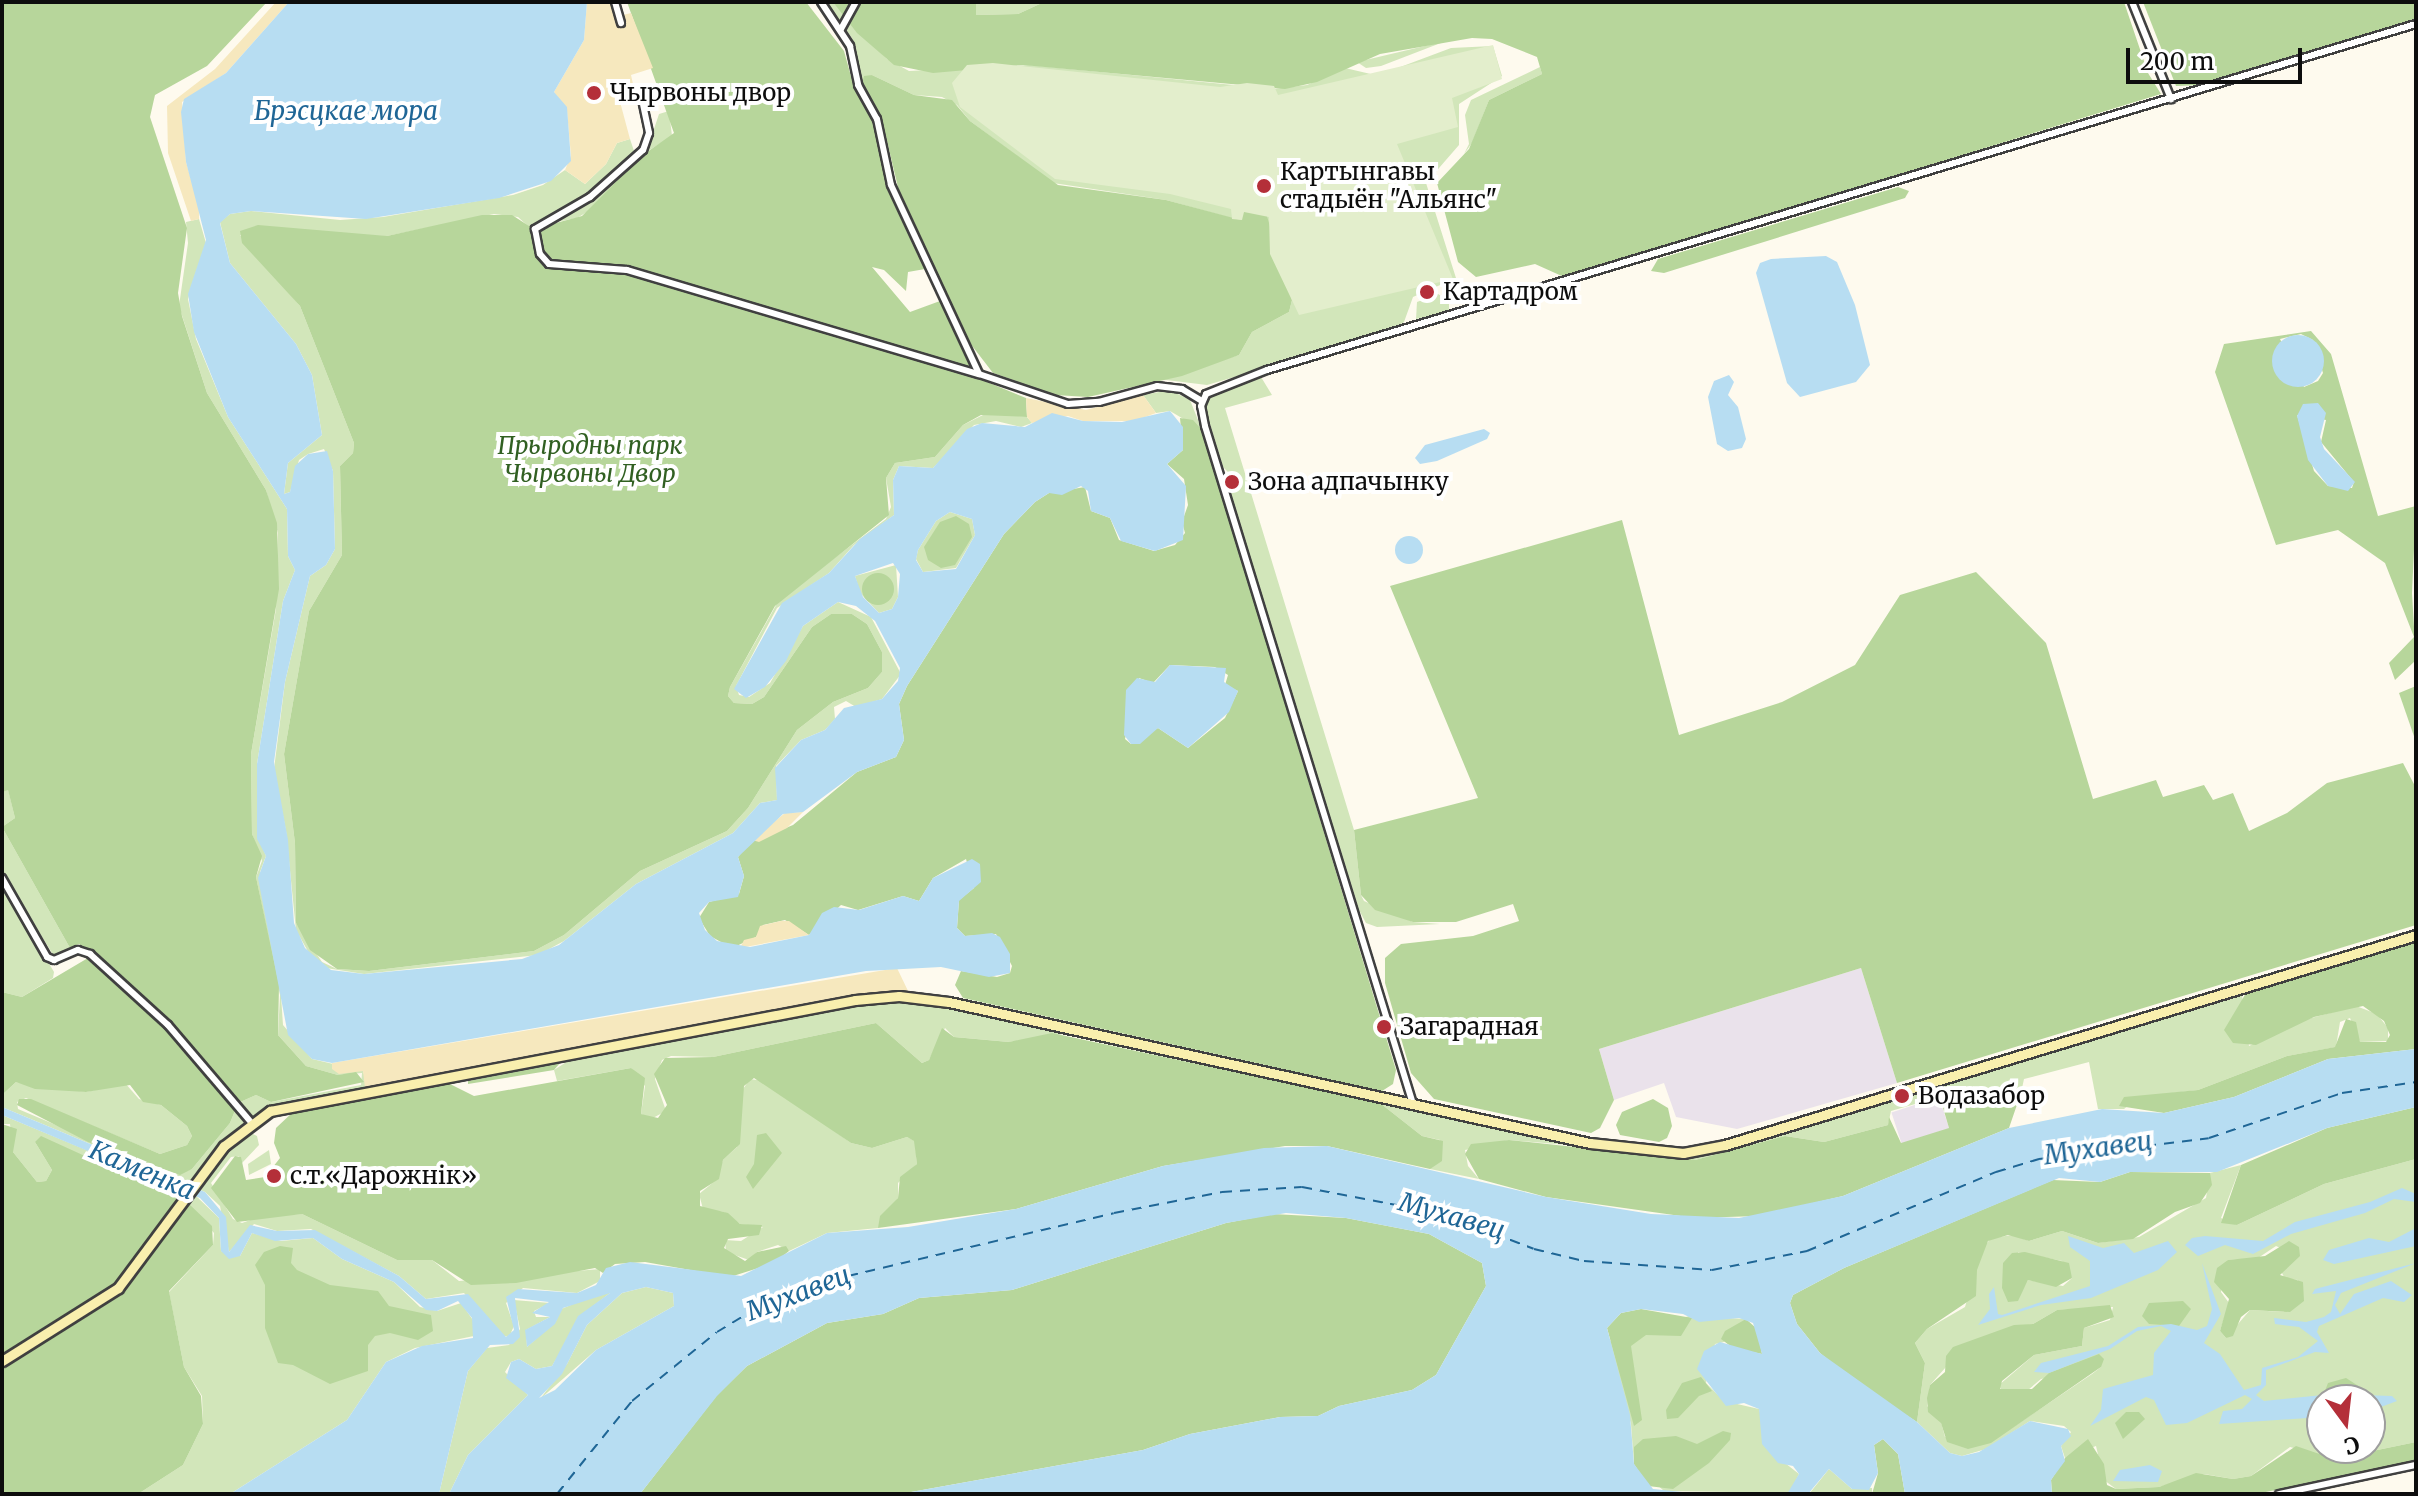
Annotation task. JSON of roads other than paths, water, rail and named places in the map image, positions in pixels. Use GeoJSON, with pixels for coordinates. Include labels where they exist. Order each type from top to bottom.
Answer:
{"type":"FeatureCollection","features":[{"type":"Feature","properties":{"kind":"street"},"geometry":{"type":"LineString","coordinates":[[615,2],[621,23]]}},
{"type":"Feature","properties":{"kind":"street"},"geometry":{"type":"LineString","coordinates":[[821,2],[841,29],[858,85],[877,119],[895,196],[979,374]]}},
{"type":"Feature","properties":{"kind":"street"},"geometry":{"type":"LineString","coordinates":[[841,29],[856,2]]}},
{"type":"Feature","properties":{"kind":"street"},"geometry":{"type":"LineString","coordinates":[[2132,2],[2171,99]]}},
{"type":"Feature","properties":{"kind":"street"},"geometry":{"type":"LineString","coordinates":[[1413,1104],[1205,426],[1202,401],[1214,388],[2416,24]]}},
{"type":"Feature","properties":{"kind":"street"},"geometry":{"type":"LineString","coordinates":[[641,95],[649,133],[643,150],[590,197],[535,229],[540,254],[549,264],[637,272],[979,374],[1068,404],[1089,404],[1157,386],[1182,389],[1202,401]]}},
{"type":"Feature","properties":{"kind":"street"},"geometry":{"type":"LineString","coordinates":[[2,878],[47,957],[54,960],[78,950],[90,954],[168,1025],[250,1121]]}},
{"type":"Feature","properties":{"kind":"street"},"geometry":{"type":"LineString","coordinates":[[2,1361],[112,1294],[201,1176],[250,1121],[295,1104],[899,996],[949,1002],[1590,1143],[1658,1151],[1705,1150],[2416,935]]}},
{"type":"Feature","properties":{"kind":"street"},"geometry":{"type":"LineString","coordinates":[[2279,1494],[2416,1465]]}},
{"type":"Feature","properties":{"kind":"water","name":"Брэсцкае мора"},"geometry":{"type":"Polygon","coordinates":[[[289,2],[587,2],[584,40],[554,92],[567,107],[571,161],[551,181],[499,198],[366,219],[251,211],[230,214],[220,223],[230,263],[296,344],[312,375],[322,435],[288,463],[284,494],[290,492],[295,466],[308,454],[327,451],[333,471],[335,549],[326,565],[310,576],[285,682],[274,762],[288,840],[294,923],[305,948],[331,970],[364,974],[522,959],[559,945],[636,884],[733,833],[760,803],[777,800],[775,768],[801,740],[825,730],[844,708],[882,699],[898,681],[900,668],[875,621],[856,606],[838,602],[803,626],[786,661],[765,687],[746,698],[734,689],[782,603],[829,573],[860,539],[894,515],[893,480],[899,466],[933,468],[967,429],[982,423],[1025,427],[1052,413],[1083,421],[1122,422],[1170,411],[1183,427],[1183,450],[1167,464],[1186,486],[1183,540],[1155,551],[1121,541],[1110,518],[1091,511],[1088,491],[1081,486],[1062,495],[1049,493],[1035,502],[1004,534],[907,686],[899,704],[904,740],[896,757],[857,772],[803,812],[783,814],[738,857],[744,876],[738,897],[709,902],[699,913],[705,930],[717,941],[750,947],[809,935],[822,913],[834,907],[859,910],[903,896],[919,901],[933,878],[972,859],[980,864],[981,882],[959,901],[957,928],[965,936],[992,933],[1000,937],[1010,954],[1010,973],[989,977],[941,967],[866,971],[332,1063],[312,1059],[288,1035],[258,878],[266,856],[257,839],[257,764],[283,601],[295,570],[288,556],[287,509],[228,417],[194,332],[188,294],[206,240],[186,162],[181,112],[184,99],[226,73],[289,2]],[[950,512],[936,521],[918,550],[916,560],[923,572],[956,569],[975,535],[972,519],[950,512]],[[893,563],[855,576],[863,597],[879,613],[892,609],[898,597],[900,574],[893,563]]]}},
{"type":"Feature","properties":{"kind":"water"},"geometry":{"type":"Polygon","coordinates":[[[1826,256],[1837,262],[1855,305],[1870,365],[1856,382],[1800,397],[1787,383],[1756,273],[1760,263],[1771,259],[1826,256]]]}},
{"type":"Feature","properties":{"kind":"water"},"geometry":{"type":"Polygon","coordinates":[[[2298,335],[2316,343],[2324,361],[2316,379],[2298,387],[2280,379],[2272,361],[2280,343],[2298,335]]]}},
{"type":"Feature","properties":{"kind":"water"},"geometry":{"type":"Polygon","coordinates":[[[1729,375],[1734,382],[1728,395],[1738,407],[1746,439],[1742,448],[1728,451],[1717,444],[1708,397],[1714,381],[1729,375]]]}},
{"type":"Feature","properties":{"kind":"water"},"geometry":{"type":"Polygon","coordinates":[[[2318,403],[2326,413],[2320,437],[2324,449],[2355,482],[2348,491],[2328,486],[2308,460],[2297,416],[2303,404],[2318,403]]]}},
{"type":"Feature","properties":{"kind":"water"},"geometry":{"type":"Polygon","coordinates":[[[1484,429],[1490,433],[1487,439],[1437,461],[1420,464],[1415,458],[1425,445],[1484,429]]]}},
{"type":"Feature","properties":{"kind":"water"},"geometry":{"type":"Polygon","coordinates":[[[1409,536],[1419,540],[1423,550],[1419,560],[1409,564],[1399,560],[1395,550],[1399,540],[1409,536]]]}},
{"type":"Feature","properties":{"kind":"water"},"geometry":{"type":"Polygon","coordinates":[[[1170,665],[1226,668],[1224,682],[1238,691],[1229,712],[1188,748],[1158,728],[1140,744],[1131,744],[1124,735],[1126,690],[1137,678],[1155,682],[1170,665]]]}},
{"type":"Feature","properties":{"kind":"water"},"geometry":{"type":"Polygon","coordinates":[[[2416,1049],[2416,1107],[2327,1128],[2217,1172],[2130,1172],[2100,1182],[2059,1178],[1844,1268],[1793,1295],[1790,1303],[1797,1324],[1820,1353],[1917,1422],[1950,1453],[1962,1456],[1979,1452],[2030,1421],[2068,1429],[2071,1436],[2061,1446],[2065,1461],[2051,1480],[2052,1494],[1905,1494],[1898,1454],[1883,1439],[1874,1445],[1878,1473],[1869,1490],[1852,1489],[1829,1469],[1808,1494],[1787,1494],[1799,1474],[1793,1466],[1778,1463],[1762,1444],[1759,1409],[1744,1403],[1726,1406],[1697,1369],[1704,1351],[1720,1342],[1762,1354],[1753,1323],[1739,1318],[1699,1322],[1683,1314],[1641,1309],[1621,1313],[1607,1328],[1630,1415],[1634,1464],[1653,1489],[1702,1494],[900,1494],[1143,1450],[1190,1434],[1280,1417],[1318,1416],[1339,1406],[1412,1390],[1436,1375],[1486,1286],[1482,1263],[1429,1234],[1346,1218],[1286,1213],[1226,1223],[1012,1290],[919,1298],[883,1314],[827,1323],[747,1366],[717,1396],[640,1494],[449,1494],[468,1455],[528,1395],[506,1378],[511,1362],[519,1359],[536,1369],[552,1366],[578,1316],[610,1293],[563,1308],[555,1324],[527,1347],[525,1330],[550,1317],[532,1313],[549,1302],[515,1298],[520,1337],[513,1344],[490,1345],[468,1371],[439,1494],[230,1494],[347,1420],[386,1362],[422,1346],[473,1338],[472,1318],[458,1301],[437,1311],[426,1310],[394,1282],[342,1259],[313,1238],[275,1241],[252,1233],[240,1256],[229,1259],[221,1251],[219,1218],[200,1198],[2,1115],[2,1107],[205,1192],[226,1217],[229,1252],[250,1225],[277,1231],[315,1230],[399,1276],[426,1299],[468,1294],[506,1337],[514,1330],[506,1297],[518,1289],[577,1293],[596,1285],[606,1268],[630,1262],[741,1276],[827,1233],[908,1227],[1016,1209],[1163,1166],[1264,1148],[1327,1146],[1546,1197],[1651,1214],[1739,1218],[1843,1196],[2009,1128],[2102,1109],[2164,1113],[2234,1097],[2328,1059],[2416,1049]],[[646,1287],[622,1293],[587,1325],[562,1374],[539,1398],[555,1390],[596,1350],[674,1306],[673,1293],[646,1287]]]}},
{"type":"Feature","properties":{"kind":"water"},"geometry":{"type":"Polygon","coordinates":[[[2402,1188],[2416,1194],[2416,1202],[2394,1199],[2365,1213],[2291,1234],[2253,1254],[2225,1245],[2198,1256],[2185,1245],[2192,1238],[2205,1236],[2263,1241],[2295,1222],[2370,1202],[2402,1188]]]}},
{"type":"Feature","properties":{"kind":"water"},"geometry":{"type":"Polygon","coordinates":[[[2416,1228],[2416,1246],[2334,1264],[2323,1260],[2329,1250],[2369,1238],[2389,1242],[2416,1228]]]}},
{"type":"Feature","properties":{"kind":"water"},"geometry":{"type":"Polygon","coordinates":[[[2068,1236],[2103,1248],[2124,1243],[2134,1253],[2168,1241],[2177,1252],[2158,1270],[2091,1298],[2041,1305],[1978,1325],[1990,1309],[1989,1294],[1994,1287],[1998,1314],[2002,1315],[2090,1286],[2090,1261],[2070,1247],[2068,1236]]]}},
{"type":"Feature","properties":{"kind":"water"},"geometry":{"type":"Polygon","coordinates":[[[2202,1263],[2221,1314],[2204,1343],[2220,1354],[2244,1390],[2261,1385],[2262,1368],[2298,1357],[2318,1341],[2299,1327],[2275,1324],[2274,1318],[2306,1322],[2324,1317],[2331,1312],[2336,1291],[2312,1294],[2315,1289],[2416,1263],[2341,1293],[2335,1305],[2340,1314],[2354,1294],[2391,1281],[2412,1295],[2404,1302],[2383,1298],[2319,1326],[2317,1332],[2329,1353],[2315,1352],[2266,1370],[2266,1385],[2256,1395],[2264,1401],[2306,1397],[2306,1418],[2219,1424],[2223,1411],[2242,1409],[2252,1399],[2245,1395],[2187,1423],[2166,1425],[2154,1400],[2146,1397],[2090,1426],[2101,1410],[2103,1389],[2153,1375],[2154,1353],[2171,1331],[2161,1326],[2137,1331],[2110,1349],[2049,1373],[2034,1372],[2041,1363],[2108,1346],[2138,1327],[2171,1324],[2197,1330],[2207,1326],[2212,1309],[2202,1263]]]}},
{"type":"Feature","properties":{"kind":"water"},"geometry":{"type":"Polygon","coordinates":[[[2386,1396],[2392,1396],[2397,1401],[2386,1405],[2386,1396]]]}},
{"type":"Feature","properties":{"kind":"water"},"geometry":{"type":"Polygon","coordinates":[[[2150,1465],[2162,1471],[2158,1482],[2113,1481],[2120,1470],[2150,1465]]]}},
{"type":"Feature","properties":{"kind":"place","name":"Чырвоны двор"},"geometry":{"type":"Point","coordinates":[594,93]}},
{"type":"Feature","properties":{"kind":"place","name":"Картынгавы стадыён \"Альянс\""},"geometry":{"type":"Point","coordinates":[1264,186]}},
{"type":"Feature","properties":{"kind":"place","name":"Картадром"},"geometry":{"type":"Point","coordinates":[1427,292]}},
{"type":"Feature","properties":{"kind":"place","name":"Зона адпачынку"},"geometry":{"type":"Point","coordinates":[1232,482]}},
{"type":"Feature","properties":{"kind":"place","name":"Загарадная"},"geometry":{"type":"Point","coordinates":[1384,1027]}},
{"type":"Feature","properties":{"kind":"place","name":"Водазабор"},"geometry":{"type":"Point","coordinates":[1902,1096]}},
{"type":"Feature","properties":{"kind":"place","name":"с.т.«Дарожнік»"},"geometry":{"type":"Point","coordinates":[274,1176]}},
{"type":"Feature","properties":{"kind":"park label","name":"Прыродны парк Чырвоны Двор"},"geometry":{"type":"Point","coordinates":[590,460]}},
{"type":"Feature","properties":{"kind":"water label","name":"Мухавец"},"geometry":{"type":"Point","coordinates":[2098,1148]}},
{"type":"Feature","properties":{"kind":"water label","name":"Каменка"},"geometry":{"type":"Point","coordinates":[142,1170]}},
{"type":"Feature","properties":{"kind":"water label","name":"Мухавец"},"geometry":{"type":"Point","coordinates":[1452,1216]}},
{"type":"Feature","properties":{"kind":"water label","name":"Мухавец"},"geometry":{"type":"Point","coordinates":[798,1293]}}]}
